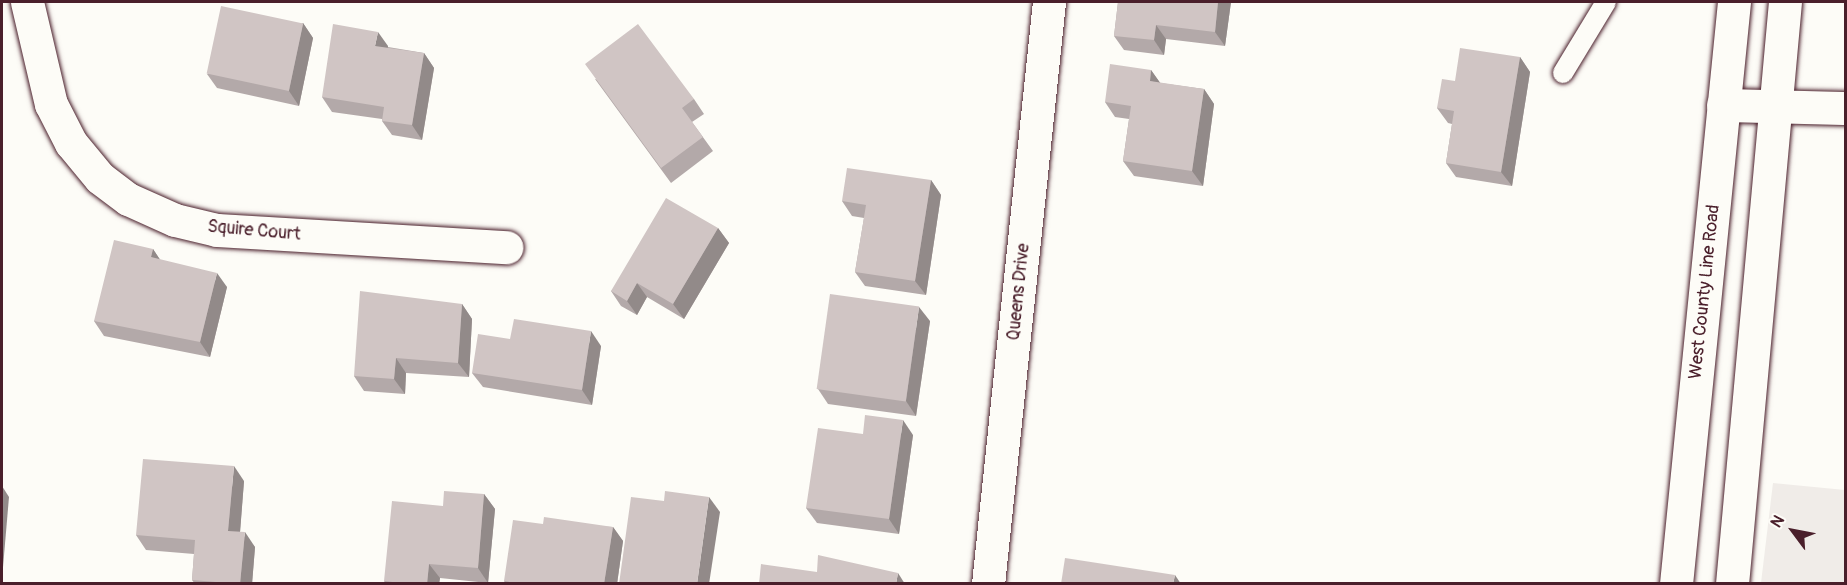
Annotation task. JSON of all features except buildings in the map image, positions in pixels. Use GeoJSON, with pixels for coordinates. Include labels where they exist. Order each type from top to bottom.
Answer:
{"type":"FeatureCollection","features":[{"type":"Feature","properties":{"kind":"street","name":"Squire Court"},"geometry":{"type":"LineString","coordinates":[[27,2],[51,104],[71,143],[100,178],[128,199],[175,220],[218,230],[507,247]]}},
{"type":"Feature","properties":{"kind":"street","name":"Queens Drive"},"geometry":{"type":"LineString","coordinates":[[988,584],[1049,2]]}},
{"type":"Feature","properties":{"kind":"street","name":"West County Line Road"},"geometry":{"type":"LineString","coordinates":[[1676,584],[1734,2]]}},
{"type":"Feature","properties":{"kind":"street"},"geometry":{"type":"LineString","coordinates":[[1732,584],[1785,2]]}},
{"type":"Feature","properties":{"kind":"street"},"geometry":{"type":"LineString","coordinates":[[1723,105],[1845,108]]}},
{"type":"Feature","properties":{"kind":"lane"},"geometry":{"type":"LineString","coordinates":[[1563,73],[1606,2]]}},
{"type":"Feature","properties":{"kind":"shaded area"},"geometry":{"type":"Polygon","coordinates":[[[1773,483],[1845,490],[1845,583],[1761,583],[1773,483]]]}}]}
